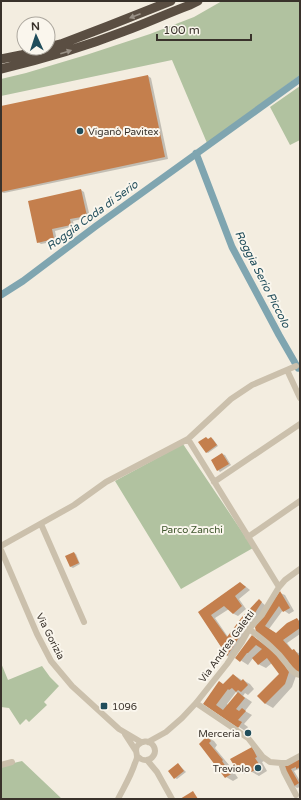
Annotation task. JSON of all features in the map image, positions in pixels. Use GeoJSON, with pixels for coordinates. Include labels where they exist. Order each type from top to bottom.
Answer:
{"type":"FeatureCollection","features":[{"type":"Feature","properties":{"kind":"highway"},"geometry":{"type":"LineString","coordinates":[[56,45],[171,1]]}},
{"type":"Feature","properties":{"kind":"highway"},"geometry":{"type":"LineString","coordinates":[[1,69],[68,51],[124,31],[198,1]]}},
{"type":"Feature","properties":{"kind":"highway"},"geometry":{"type":"LineString","coordinates":[[1,59],[16,56]]}},
{"type":"Feature","properties":{"kind":"street"},"geometry":{"type":"LineString","coordinates":[[1,546],[74,505],[106,482],[188,439],[231,399],[252,385],[296,366]]}},
{"type":"Feature","properties":{"kind":"street"},"geometry":{"type":"LineString","coordinates":[[287,370],[300,398]]}},
{"type":"Feature","properties":{"kind":"street"},"geometry":{"type":"LineString","coordinates":[[214,482],[300,424]]}},
{"type":"Feature","properties":{"kind":"street"},"geometry":{"type":"LineString","coordinates":[[188,439],[280,587]]}},
{"type":"Feature","properties":{"kind":"street"},"geometry":{"type":"LineString","coordinates":[[248,537],[300,501]]}},
{"type":"Feature","properties":{"kind":"street"},"geometry":{"type":"LineString","coordinates":[[41,524],[84,622]]}},
{"type":"Feature","properties":{"kind":"street","name":"Via Gorizia"},"geometry":{"type":"LineString","coordinates":[[1,550],[37,634],[51,661],[72,686],[122,732],[137,753]]}},
{"type":"Feature","properties":{"kind":"street","name":"Via Andrea Galetti"},"geometry":{"type":"LineString","coordinates":[[154,748],[166,732],[196,703],[227,664],[249,629],[262,615],[285,580],[300,569]]}},
{"type":"Feature","properties":{"kind":"street"},"geometry":{"type":"LineString","coordinates":[[249,629],[272,646],[292,671],[297,675],[300,675]]}},
{"type":"Feature","properties":{"kind":"street"},"geometry":{"type":"LineString","coordinates":[[196,703],[248,738],[263,757],[270,762],[287,763],[300,756]]}},
{"type":"Feature","properties":{"kind":"street","name":"Via Gorizia"},"geometry":{"type":"LineString","coordinates":[[122,732],[141,742]]}},
{"type":"Feature","properties":{"kind":"street","name":"Via Andrea Galetti"},"geometry":{"type":"LineString","coordinates":[[148,742],[166,732]]}},
{"type":"Feature","properties":{"kind":"street"},"geometry":{"type":"LineString","coordinates":[[118,799],[132,773],[137,753],[137,746],[141,742],[148,742],[153,745],[155,751],[132,773]]}},
{"type":"Feature","properties":{"kind":"street"},"geometry":{"type":"LineString","coordinates":[[137,753],[142,760],[148,759]]}},
{"type":"Feature","properties":{"kind":"street"},"geometry":{"type":"LineString","coordinates":[[148,759],[172,799]]}},
{"type":"Feature","properties":{"kind":"street"},"geometry":{"type":"LineString","coordinates":[[1,765],[12,762]]}},
{"type":"Feature","properties":{"kind":"street"},"geometry":{"type":"LineString","coordinates":[[281,763],[296,795]]}},
{"type":"Feature","properties":{"kind":"green space"},"geometry":{"type":"Polygon","coordinates":[[[222,1],[300,1],[300,75],[207,143],[172,60],[1,96],[1,79],[86,55],[150,34],[194,17],[222,1]]]}},
{"type":"Feature","properties":{"kind":"green space"},"geometry":{"type":"Polygon","coordinates":[[[300,86],[300,140],[290,145],[270,107],[300,86]]]}},
{"type":"Feature","properties":{"kind":"green space","name":"Parco Zanchi"},"geometry":{"type":"Polygon","coordinates":[[[183,444],[253,548],[181,589],[115,481],[183,444]]]}},
{"type":"Feature","properties":{"kind":"green space"},"geometry":{"type":"Polygon","coordinates":[[[1,663],[8,680],[42,666],[59,686],[44,702],[47,705],[29,722],[26,719],[20,725],[9,708],[1,707],[1,663]]]}},
{"type":"Feature","properties":{"kind":"green space"},"geometry":{"type":"Polygon","coordinates":[[[22,761],[62,799],[1,799],[1,766],[22,761]]]}},
{"type":"Feature","properties":{"kind":"building","name":"Viganò Pavitex"},"geometry":{"type":"Polygon","coordinates":[[[148,75],[165,157],[1,192],[1,106],[148,75]]]}},
{"type":"Feature","properties":{"kind":"building"},"geometry":{"type":"Polygon","coordinates":[[[81,189],[87,216],[70,219],[71,225],[52,229],[54,239],[37,243],[28,201],[81,189]]]}},
{"type":"Feature","properties":{"kind":"building"},"geometry":{"type":"Polygon","coordinates":[[[206,437],[208,439],[211,437],[217,445],[206,453],[198,442],[206,437]]]}},
{"type":"Feature","properties":{"kind":"building"},"geometry":{"type":"Polygon","coordinates":[[[222,453],[229,464],[217,471],[211,460],[222,453]]]}},
{"type":"Feature","properties":{"kind":"building"},"geometry":{"type":"Polygon","coordinates":[[[74,552],[79,563],[70,567],[65,556],[74,552]]]}},
{"type":"Feature","properties":{"kind":"building"},"geometry":{"type":"Polygon","coordinates":[[[240,582],[246,587],[235,596],[242,606],[233,614],[224,606],[211,615],[227,637],[242,617],[259,599],[262,602],[227,656],[198,612],[240,582]]]}},
{"type":"Feature","properties":{"kind":"building"},"geometry":{"type":"Polygon","coordinates":[[[280,591],[290,608],[283,612],[279,606],[265,626],[276,633],[287,623],[297,618],[300,623],[300,628],[283,640],[292,650],[294,649],[300,657],[300,673],[294,671],[256,632],[255,627],[280,591]]]}},
{"type":"Feature","properties":{"kind":"building"},"geometry":{"type":"Polygon","coordinates":[[[252,635],[279,657],[289,672],[285,684],[265,704],[257,696],[279,674],[267,658],[258,665],[252,658],[262,649],[256,645],[240,662],[235,658],[252,635]]]}},
{"type":"Feature","properties":{"kind":"building"},"geometry":{"type":"Polygon","coordinates":[[[233,674],[241,681],[243,679],[248,685],[241,692],[238,690],[236,692],[232,688],[229,690],[228,689],[216,705],[223,710],[238,692],[245,698],[236,709],[239,711],[242,708],[246,711],[238,720],[242,722],[238,728],[203,704],[219,681],[223,684],[233,674]]]}},
{"type":"Feature","properties":{"kind":"building"},"geometry":{"type":"Polygon","coordinates":[[[207,736],[211,741],[209,743],[223,760],[222,761],[231,774],[225,778],[199,744],[207,736]]]}},
{"type":"Feature","properties":{"kind":"building"},"geometry":{"type":"Polygon","coordinates":[[[252,747],[257,757],[255,758],[261,767],[251,772],[247,765],[237,770],[230,759],[252,747]]]}},
{"type":"Feature","properties":{"kind":"building"},"geometry":{"type":"Polygon","coordinates":[[[300,758],[300,767],[291,769],[299,783],[293,787],[283,766],[300,758]]]}},
{"type":"Feature","properties":{"kind":"building"},"geometry":{"type":"Polygon","coordinates":[[[178,763],[184,771],[174,779],[168,771],[178,763]]]}},
{"type":"Feature","properties":{"kind":"building"},"geometry":{"type":"Polygon","coordinates":[[[193,791],[198,799],[180,799],[193,791]]]}},
{"type":"Feature","properties":{"kind":"waterway","name":"Roggia Coda di Serio"},"geometry":{"type":"LineString","coordinates":[[1,295],[23,281],[96,226],[300,79]]}},
{"type":"Feature","properties":{"kind":"waterway","name":"Roggia Serio Piccolo"},"geometry":{"type":"LineString","coordinates":[[196,153],[232,247],[279,335],[298,368],[300,367]]}},
{"type":"Feature","properties":{"kind":"place","name":"Viganò Pavitex"},"geometry":{"type":"Point","coordinates":[80,131]}},
{"type":"Feature","properties":{"kind":"place","name":"1096"},"geometry":{"type":"Point","coordinates":[104,706]}},
{"type":"Feature","properties":{"kind":"place","name":"Merceria"},"geometry":{"type":"Point","coordinates":[248,733]}},
{"type":"Feature","properties":{"kind":"place","name":"Treviolo"},"geometry":{"type":"Point","coordinates":[258,768]}}]}
